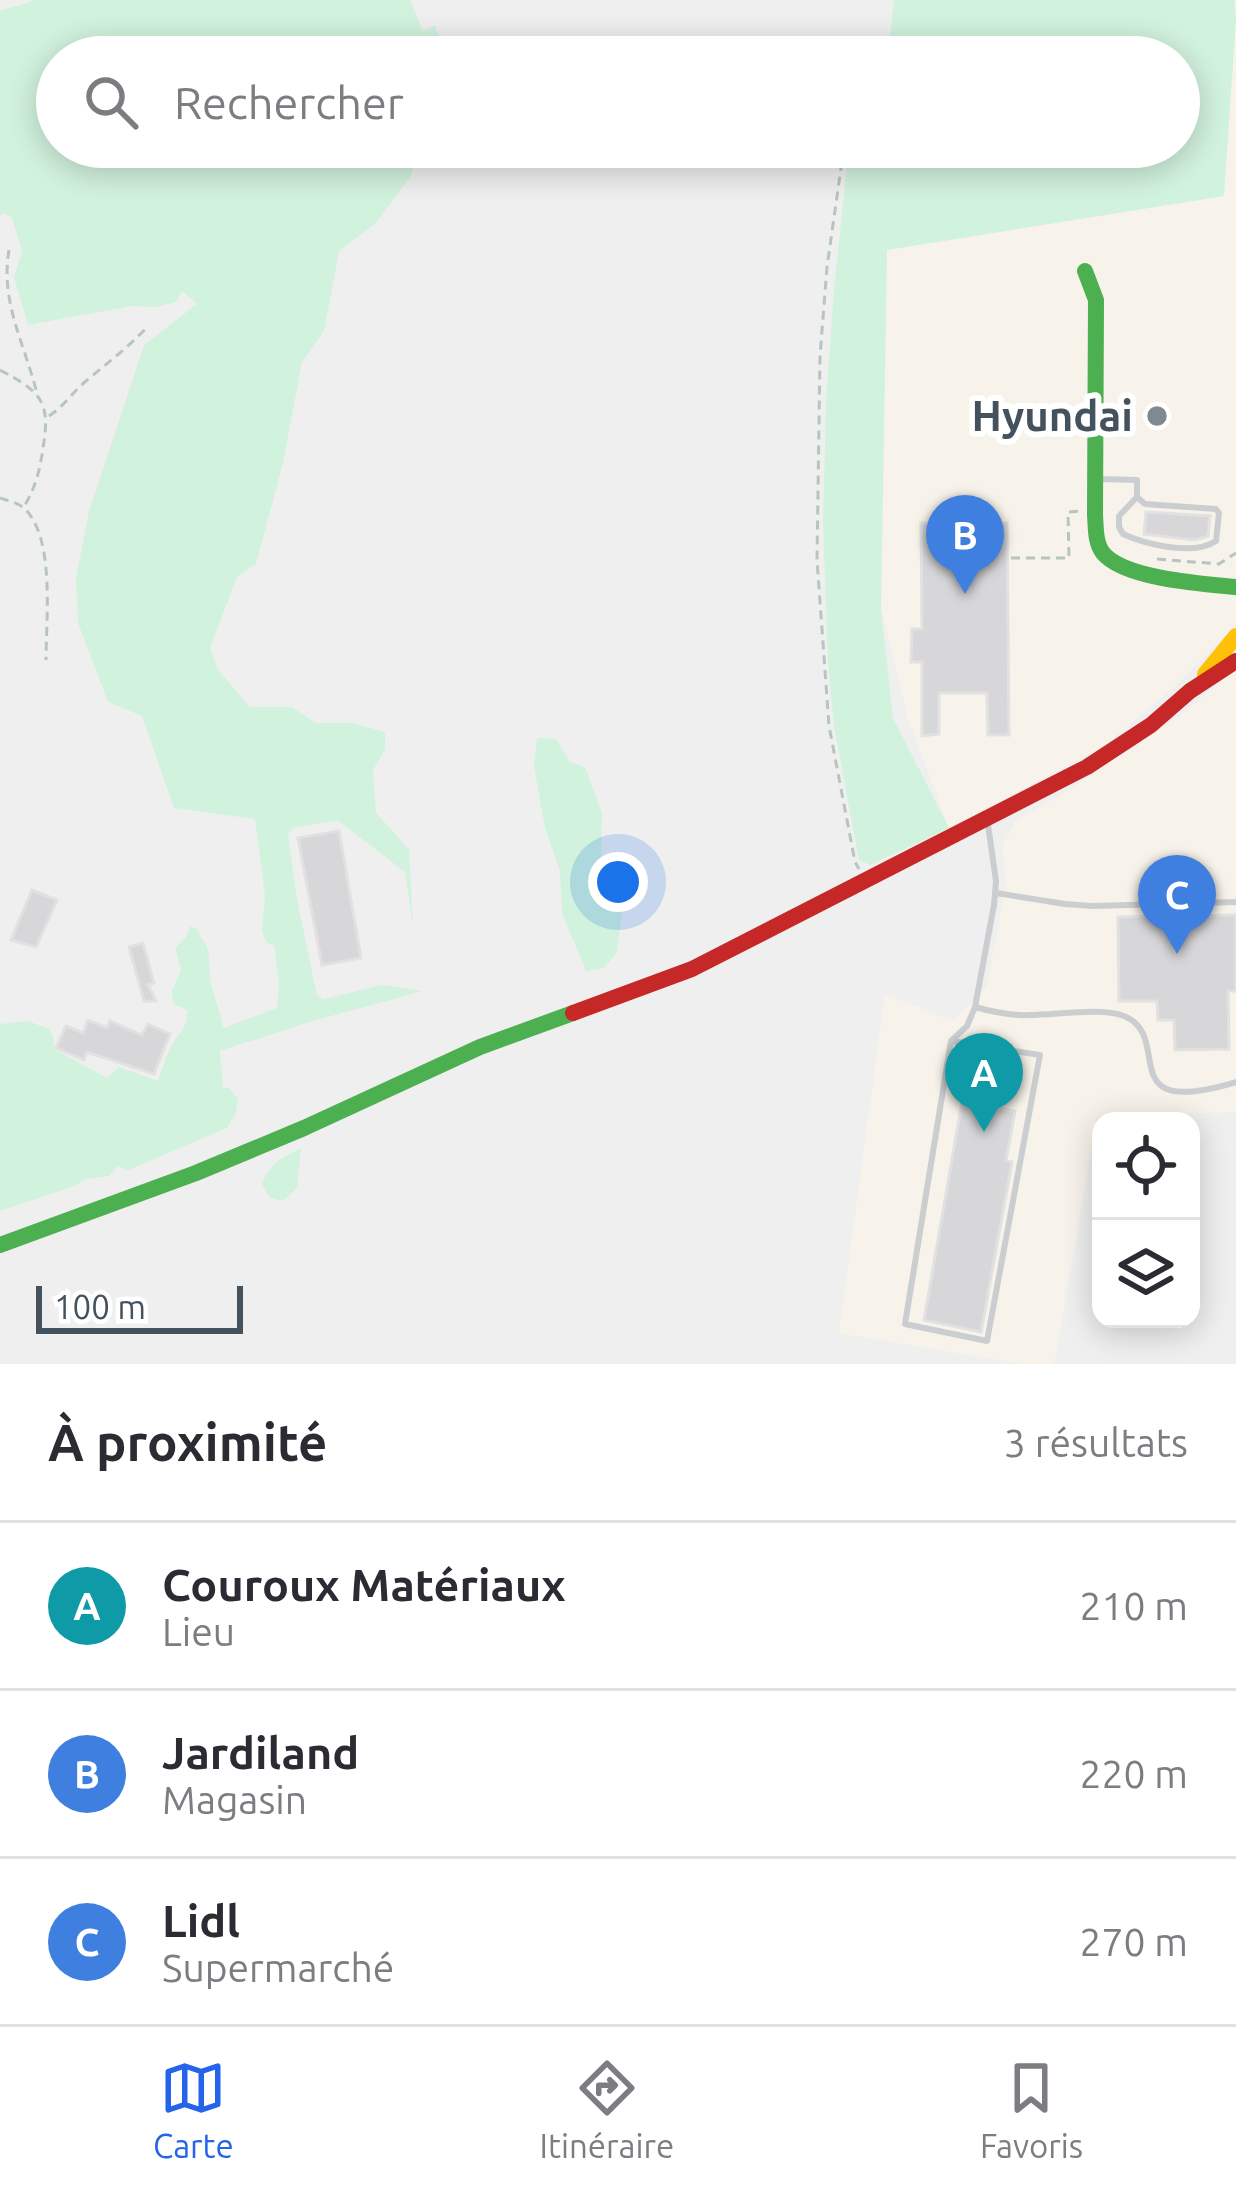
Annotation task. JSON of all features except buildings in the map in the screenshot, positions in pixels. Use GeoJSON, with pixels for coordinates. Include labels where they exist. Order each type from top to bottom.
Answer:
{"type":"FeatureCollection","features":[{"type":"Feature","properties":{"kind":"main road"},"geometry":{"type":"LineString","coordinates":[[1085,271],[1096,300],[1096,536],[1102,553],[1120,568],[1236,587]]}},
{"type":"Feature","properties":{"kind":"main road"},"geometry":{"type":"LineString","coordinates":[[1190,692],[1236,636]]}},
{"type":"Feature","properties":{"kind":"main road"},"geometry":{"type":"LineString","coordinates":[[0,1245],[196,1173],[480,1047],[692,969],[987,820],[1126,742],[1236,661]]}},
{"type":"Feature","properties":{"kind":"lane"},"geometry":{"type":"LineString","coordinates":[[1095,479],[1137,480],[1137,497],[1119,516],[1124,534],[1172,547],[1206,547],[1216,541],[1216,509],[1145,505],[1137,497]]}},
{"type":"Feature","properties":{"kind":"lane"},"geometry":{"type":"LineString","coordinates":[[951,1041],[1040,1055],[987,1341],[904,1324],[951,1041],[967,1026],[975,1007],[995,892],[987,820]]}},
{"type":"Feature","properties":{"kind":"lane"},"geometry":{"type":"LineString","coordinates":[[995,892],[1084,905],[1236,902]]}},
{"type":"Feature","properties":{"kind":"lane"},"geometry":{"type":"LineString","coordinates":[[975,1007],[1023,1016],[1116,1014],[1138,1027],[1151,1071],[1170,1090],[1187,1094],[1236,1082]]}},
{"type":"Feature","properties":{"kind":"path"},"geometry":{"type":"LineString","coordinates":[[841,168],[820,356],[817,560],[829,726],[855,862],[866,881]]}},
{"type":"Feature","properties":{"kind":"path"},"geometry":{"type":"LineString","coordinates":[[9,250],[4,276],[7,291],[20,345],[48,417],[35,487],[24,506]]}},
{"type":"Feature","properties":{"kind":"path"},"geometry":{"type":"LineString","coordinates":[[48,417],[146,327]]}},
{"type":"Feature","properties":{"kind":"path"},"geometry":{"type":"LineString","coordinates":[[0,370],[38,395]]}},
{"type":"Feature","properties":{"kind":"path"},"geometry":{"type":"LineString","coordinates":[[0,498],[24,506],[40,532],[46,659]]}},
{"type":"Feature","properties":{"kind":"path"},"geometry":{"type":"LineString","coordinates":[[1011,558],[1069,558],[1068,512],[1082,511]]}},
{"type":"Feature","properties":{"kind":"shaded area"},"geometry":{"type":"Polygon","coordinates":[[[1236,18],[1236,645],[1226,634],[1174,687],[1104,746],[949,828],[908,719],[881,609],[887,250],[1224,196],[1236,18]]]}},
{"type":"Feature","properties":{"kind":"shaded area"},"geometry":{"type":"Polygon","coordinates":[[[1236,669],[1236,1112],[1092,1112],[1092,1146],[1054,1364],[1023,1364],[839,1333],[885,994],[953,1021],[987,988],[1006,882],[1002,846],[1016,821],[1180,716],[1236,669]]]}},
{"type":"Feature","properties":{"kind":"green space"},"geometry":{"type":"Polygon","coordinates":[[[36,0],[410,0],[423,31],[435,25],[438,36],[36,36],[36,168],[413,168],[376,223],[339,251],[324,331],[302,362],[283,463],[256,564],[237,577],[210,648],[218,670],[250,707],[292,707],[316,723],[353,723],[385,732],[385,750],[373,770],[376,813],[409,849],[413,926],[405,872],[337,820],[293,828],[288,834],[297,899],[317,996],[324,999],[382,985],[423,991],[220,1051],[223,1088],[238,1099],[227,1128],[128,1170],[118,1166],[109,1176],[86,1179],[0,1211],[0,1024],[28,1021],[49,1029],[54,1049],[107,1078],[119,1067],[158,1081],[186,1021],[188,1010],[173,1004],[172,990],[181,971],[175,948],[190,926],[198,929],[208,950],[223,1028],[277,1008],[279,982],[274,945],[267,943],[262,931],[265,896],[255,819],[174,808],[142,716],[108,702],[78,623],[76,578],[89,511],[144,345],[197,304],[182,291],[176,302],[156,307],[131,306],[28,325],[14,277],[22,251],[12,218],[0,215],[0,11],[36,0]]]}},
{"type":"Feature","properties":{"kind":"green space"},"geometry":{"type":"Polygon","coordinates":[[[894,0],[1234,0],[1236,18],[1224,196],[887,250],[881,609],[893,718],[949,828],[870,865],[859,860],[834,726],[823,522],[826,402],[847,168],[1200,168],[1200,36],[890,36],[894,0]]]}},
{"type":"Feature","properties":{"kind":"green space"},"geometry":{"type":"Polygon","coordinates":[[[537,738],[556,739],[570,762],[585,767],[602,813],[601,860],[626,878],[617,952],[604,968],[586,971],[562,913],[560,871],[545,828],[534,766],[537,738]]]}},
{"type":"Feature","properties":{"kind":"green space"},"geometry":{"type":"Polygon","coordinates":[[[301,1148],[297,1188],[283,1201],[270,1198],[262,1184],[269,1171],[301,1148]]]}},
{"type":"Feature","properties":{"kind":"traffic: fast"},"geometry":{"type":"LineString","coordinates":[[1085,271],[1096,300],[1095,515],[1100,549],[1128,569],[1236,587]]}},
{"type":"Feature","properties":{"kind":"traffic: fast"},"geometry":{"type":"LineString","coordinates":[[0,1245],[196,1173],[480,1047],[573,1013]]}},
{"type":"Feature","properties":{"kind":"traffic: slow"},"geometry":{"type":"LineString","coordinates":[[1205,674],[1236,636]]}},
{"type":"Feature","properties":{"kind":"traffic: jam"},"geometry":{"type":"LineString","coordinates":[[573,1013],[692,969],[1087,767],[1236,661]]}},
{"type":"Feature","properties":{"kind":"place","name":"Hyundai"},"geometry":{"type":"Point","coordinates":[1157,416]}},
{"type":"Feature","properties":{"kind":"place","name":"Jardiland"},"geometry":{"type":"Point","coordinates":[965,594]}},
{"type":"Feature","properties":{"kind":"place","name":"Lidl"},"geometry":{"type":"Point","coordinates":[1177,954]}},
{"type":"Feature","properties":{"kind":"place","name":"Couroux Matériaux"},"geometry":{"type":"Point","coordinates":[984,1132]}}]}
